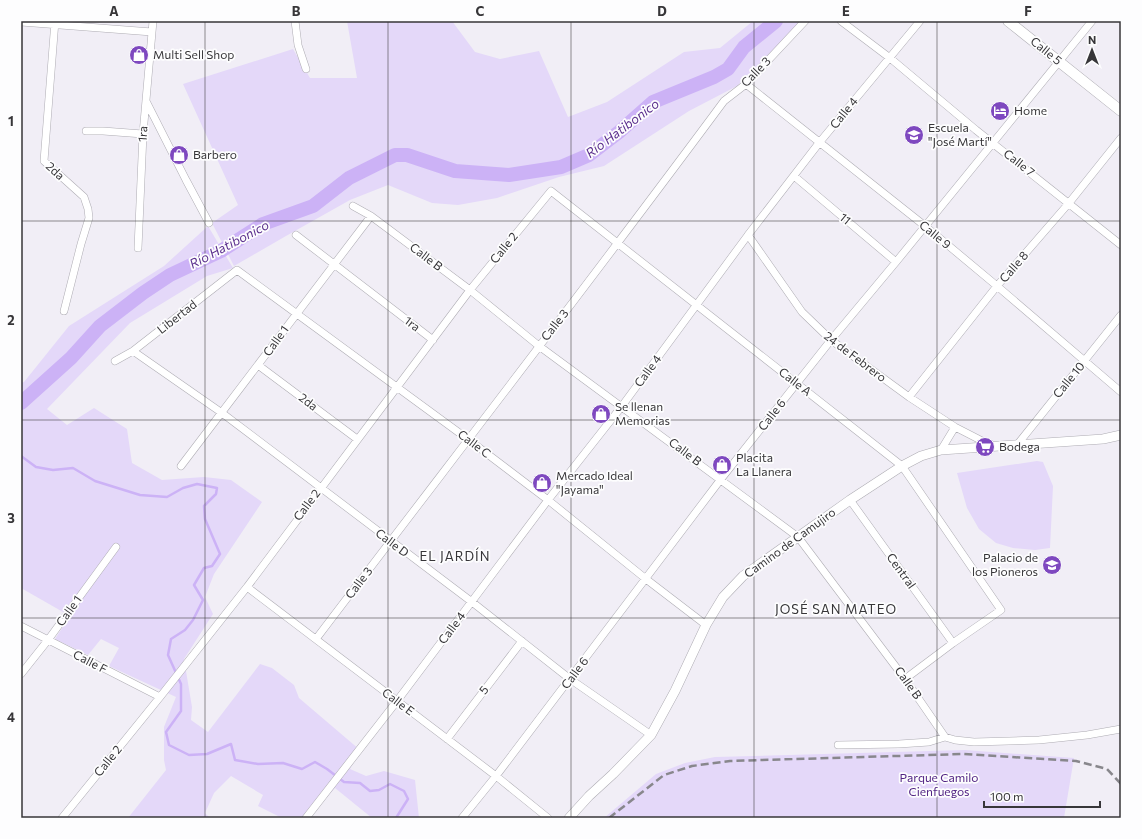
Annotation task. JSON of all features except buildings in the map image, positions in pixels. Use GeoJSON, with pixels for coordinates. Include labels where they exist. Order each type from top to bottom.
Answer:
{"type":"FeatureCollection","features":[{"type":"Feature","properties":{"kind":"main road","name":"Calle 5"},"geometry":{"type":"LineString","coordinates":[[1008,21],[1121,111]]}},
{"type":"Feature","properties":{"kind":"street","name":"1ra"},"geometry":{"type":"LineString","coordinates":[[138,248],[143,134],[153,21]]}},
{"type":"Feature","properties":{"kind":"street"},"geometry":{"type":"LineString","coordinates":[[295,21],[298,45],[306,69]]}},
{"type":"Feature","properties":{"kind":"street","name":"Calle 3"},"geometry":{"type":"LineString","coordinates":[[316,640],[469,440],[724,101],[746,84],[805,21]]}},
{"type":"Feature","properties":{"kind":"street","name":"Calle 7"},"geometry":{"type":"LineString","coordinates":[[842,21],[1121,245]]}},
{"type":"Feature","properties":{"kind":"street","name":"Calle 4"},"geometry":{"type":"LineString","coordinates":[[306,818],[397,701],[548,500],[622,406],[748,235],[819,143],[920,21]]}},
{"type":"Feature","properties":{"kind":"street","name":"Calle 6"},"geometry":{"type":"LineString","coordinates":[[462,818],[496,776],[721,479],[830,340],[896,262],[1092,21]]}},
{"type":"Feature","properties":{"kind":"street"},"geometry":{"type":"LineString","coordinates":[[21,22],[55,23],[152,32]]}},
{"type":"Feature","properties":{"kind":"street","name":"2da"},"geometry":{"type":"LineString","coordinates":[[55,23],[44,161],[84,197],[89,218],[64,311]]}},
{"type":"Feature","properties":{"kind":"street","name":"Calle 9"},"geometry":{"type":"LineString","coordinates":[[746,84],[925,226],[1121,392]]}},
{"type":"Feature","properties":{"kind":"street"},"geometry":{"type":"LineString","coordinates":[[146,101],[209,223]]}},
{"type":"Feature","properties":{"kind":"street"},"geometry":{"type":"LineString","coordinates":[[86,131],[143,134]]}},
{"type":"Feature","properties":{"kind":"street","name":"Calle 8"},"geometry":{"type":"LineString","coordinates":[[909,397],[997,286],[1069,203],[1121,138]]}},
{"type":"Feature","properties":{"kind":"street","name":"11"},"geometry":{"type":"LineString","coordinates":[[794,176],[896,262]]}},
{"type":"Feature","properties":{"kind":"street","name":"Calle A"},"geometry":{"type":"LineString","coordinates":[[551,191],[902,466],[1001,610],[953,643]]}},
{"type":"Feature","properties":{"kind":"street","name":"Calle 2"},"geometry":{"type":"LineString","coordinates":[[62,818],[247,586],[470,290],[551,191]]}},
{"type":"Feature","properties":{"kind":"street","name":"Calle B"},"geometry":{"type":"LineString","coordinates":[[353,206],[371,216],[470,290],[539,346],[798,537],[905,679],[945,737]]}},
{"type":"Feature","properties":{"kind":"street","name":"Calle 1"},"geometry":{"type":"LineString","coordinates":[[181,466],[371,216]]}},
{"type":"Feature","properties":{"kind":"street","name":"1ra"},"geometry":{"type":"LineString","coordinates":[[296,235],[433,340]]}},
{"type":"Feature","properties":{"kind":"street","name":"24 de Febrero"},"geometry":{"type":"LineString","coordinates":[[748,235],[802,312],[830,340],[909,397],[955,427],[992,446]]}},
{"type":"Feature","properties":{"kind":"street","name":"Calle C"},"geometry":{"type":"LineString","coordinates":[[237,270],[469,440],[548,500],[706,625]]}},
{"type":"Feature","properties":{"kind":"street","name":"Libertad"},"geometry":{"type":"LineString","coordinates":[[114,361],[133,351],[237,270]]}},
{"type":"Feature","properties":{"kind":"street","name":"Calle 10"},"geometry":{"type":"LineString","coordinates":[[1017,445],[1121,315]]}},
{"type":"Feature","properties":{"kind":"street","name":"Calle D"},"geometry":{"type":"LineString","coordinates":[[133,351],[222,413],[472,602],[570,679],[651,735]]}},
{"type":"Feature","properties":{"kind":"street","name":"2da"},"geometry":{"type":"LineString","coordinates":[[258,365],[357,439]]}},
{"type":"Feature","properties":{"kind":"street"},"geometry":{"type":"LineString","coordinates":[[942,450],[955,427]]}},
{"type":"Feature","properties":{"kind":"street","name":"Camino de Camujiro"},"geometry":{"type":"LineString","coordinates":[[569,818],[589,796],[651,735],[675,691],[706,625],[723,597],[743,576],[850,500],[902,466],[921,456],[942,450],[1104,438],[1121,435]]}},
{"type":"Feature","properties":{"kind":"street"},"geometry":{"type":"LineString","coordinates":[[1104,438],[1121,441]]}},
{"type":"Feature","properties":{"kind":"street","name":"Central"},"geometry":{"type":"LineString","coordinates":[[850,500],[953,643]]}},
{"type":"Feature","properties":{"kind":"street","name":"Calle 1"},"geometry":{"type":"LineString","coordinates":[[21,674],[48,640],[116,547]]}},
{"type":"Feature","properties":{"kind":"street","name":"Calle E"},"geometry":{"type":"LineString","coordinates":[[247,586],[496,776],[548,818]]}},
{"type":"Feature","properties":{"kind":"street","name":"Calle F"},"geometry":{"type":"LineString","coordinates":[[21,626],[160,697]]}},
{"type":"Feature","properties":{"kind":"street","name":"5"},"geometry":{"type":"LineString","coordinates":[[447,739],[522,641]]}},
{"type":"Feature","properties":{"kind":"street"},"geometry":{"type":"LineString","coordinates":[[905,679],[953,643]]}},
{"type":"Feature","properties":{"kind":"street"},"geometry":{"type":"LineString","coordinates":[[838,745],[929,742],[945,737],[954,740],[974,742],[1031,740],[1087,735],[1121,729]]}},
{"type":"Feature","properties":{"kind":"green space"},"geometry":{"type":"Polygon","coordinates":[[[347,21],[452,21],[475,52],[500,59],[539,51],[568,117],[607,102],[684,52],[720,48],[753,21],[802,21],[737,86],[689,111],[604,166],[559,177],[497,198],[458,205],[432,203],[388,185],[350,200],[234,266],[212,223],[238,205],[183,84],[293,49],[310,78],[357,78],[347,21]]]}},
{"type":"Feature","properties":{"kind":"green space"},"geometry":{"type":"Polygon","coordinates":[[[208,226],[233,268],[207,276],[130,323],[47,409],[67,425],[94,408],[127,429],[132,463],[162,480],[204,477],[231,480],[262,502],[214,574],[205,597],[213,614],[184,659],[192,707],[191,720],[208,732],[260,664],[272,668],[294,685],[299,698],[360,750],[350,769],[366,776],[384,771],[415,780],[419,818],[372,818],[335,788],[308,818],[282,818],[258,806],[263,795],[231,776],[214,793],[205,813],[210,818],[128,818],[166,770],[164,760],[164,727],[176,697],[109,666],[119,648],[101,639],[88,655],[55,639],[70,616],[21,588],[21,383],[24,382],[69,326],[164,266],[208,226]]]}},
{"type":"Feature","properties":{"kind":"green space"},"geometry":{"type":"Polygon","coordinates":[[[1037,461],[1043,462],[1053,486],[1050,548],[1035,550],[1013,548],[996,543],[979,529],[967,508],[957,473],[1037,461]]]}},
{"type":"Feature","properties":{"kind":"green space","name":"Parque Camilo Cienfuegos"},"geometry":{"type":"Polygon","coordinates":[[[965,750],[1074,758],[1064,818],[604,818],[656,774],[685,763],[715,757],[965,750]]]}},
{"type":"Feature","properties":{"kind":"waterway","name":"Río Hatibonico"},"geometry":{"type":"LineString","coordinates":[[21,403],[71,358],[100,326],[143,293],[170,275],[221,251],[263,224],[313,206],[349,178],[395,155],[407,155],[455,171],[509,175],[561,167],[589,155],[619,132],[653,102],[714,77],[728,69],[744,47],[776,21]]}},
{"type":"Feature","properties":{"kind":"waterway"},"geometry":{"type":"LineString","coordinates":[[21,456],[36,467],[53,470],[73,468],[95,481],[140,495],[167,497],[183,488],[197,484],[217,488],[216,494],[204,506],[205,519],[220,554],[212,566],[204,568],[194,585],[203,600],[193,620],[185,630],[171,639],[168,655],[181,684],[181,711],[166,732],[169,745],[189,755],[207,754],[231,744],[235,760],[258,764],[283,763],[302,769],[315,762],[344,782],[360,783],[370,791],[379,790],[390,784],[404,791],[408,799],[396,818]]}},
{"type":"Feature","properties":{"kind":"railway"},"geometry":{"type":"LineString","coordinates":[[609,818],[664,775],[692,766],[730,761],[963,754],[1076,761],[1107,769],[1121,784]]}},
{"type":"Feature","properties":{"kind":"place","name":"Multi Sell Shop"},"geometry":{"type":"Point","coordinates":[139,55]}},
{"type":"Feature","properties":{"kind":"place","name":"Home"},"geometry":{"type":"Point","coordinates":[1000,111]}},
{"type":"Feature","properties":{"kind":"place","name":"Escuela \"José Martí\""},"geometry":{"type":"Point","coordinates":[914,135]}},
{"type":"Feature","properties":{"kind":"place","name":"Barbero"},"geometry":{"type":"Point","coordinates":[179,155]}},
{"type":"Feature","properties":{"kind":"place","name":"Se llenan Memorias"},"geometry":{"type":"Point","coordinates":[601,414]}},
{"type":"Feature","properties":{"kind":"place","name":"Bodega"},"geometry":{"type":"Point","coordinates":[985,447]}},
{"type":"Feature","properties":{"kind":"place","name":"Placita La Llanera"},"geometry":{"type":"Point","coordinates":[722,465]}},
{"type":"Feature","properties":{"kind":"place","name":"Mercado Ideal \"Jayama\""},"geometry":{"type":"Point","coordinates":[542,483]}},
{"type":"Feature","properties":{"kind":"place","name":"Palacio de los Pioneros"},"geometry":{"type":"Point","coordinates":[1052,565]}},
{"type":"Feature","properties":{"kind":"district","name":"EL JARDÍN"},"geometry":{"type":"Point","coordinates":[455,556]}},
{"type":"Feature","properties":{"kind":"district","name":"JOSÉ SAN MATEO"},"geometry":{"type":"Point","coordinates":[836,609]}}]}
